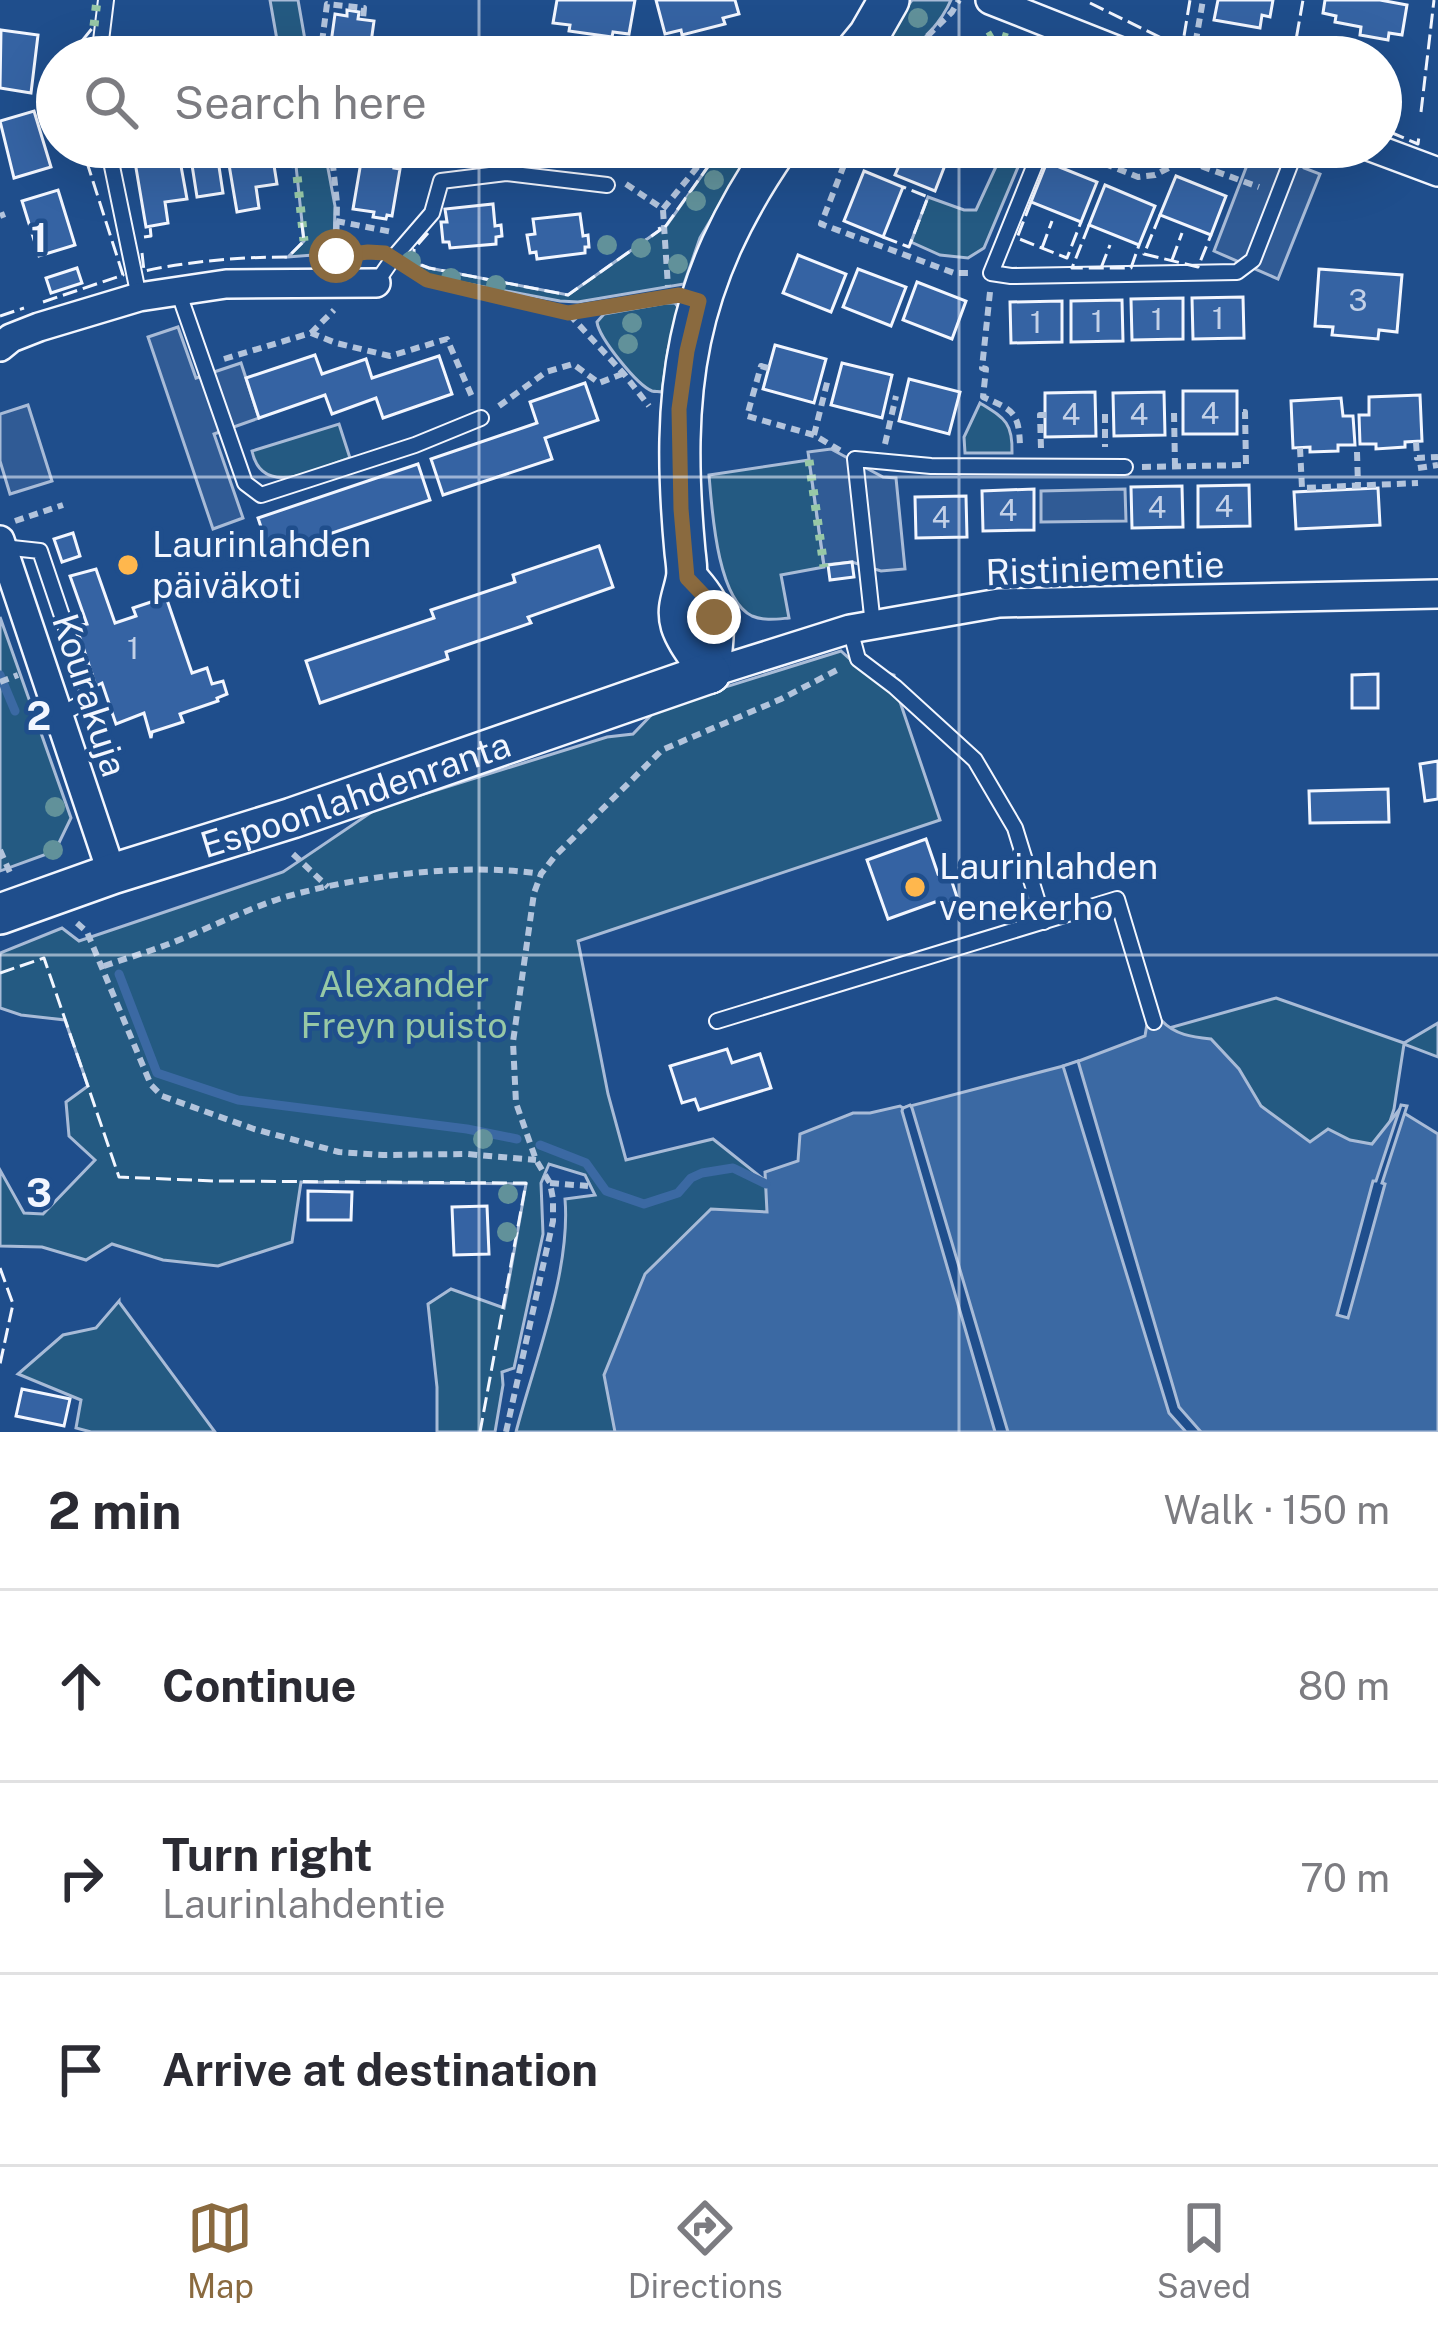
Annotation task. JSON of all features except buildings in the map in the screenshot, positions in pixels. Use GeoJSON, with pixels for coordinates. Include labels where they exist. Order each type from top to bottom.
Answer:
{"type":"FeatureCollection","features":[{"type":"Feature","properties":{"kind":"street"},"geometry":{"type":"LineString","coordinates":[[868,36],[889,0]]}},
{"type":"Feature","properties":{"kind":"street"},"geometry":{"type":"LineString","coordinates":[[990,0],[1060,36]]}},
{"type":"Feature","properties":{"kind":"street"},"geometry":{"type":"LineString","coordinates":[[1402,159],[1438,172]]}},
{"type":"Feature","properties":{"kind":"street"},"geometry":{"type":"LineString","coordinates":[[710,673],[714,617],[707,599],[687,578],[680,491],[679,409],[687,351],[684,298],[720,247],[764,168]]}},
{"type":"Feature","properties":{"kind":"street"},"geometry":{"type":"LineString","coordinates":[[0,347],[39,327],[139,297],[226,284],[376,283]]}},
{"type":"Feature","properties":{"kind":"street","name":"Kourakuja"},"geometry":{"type":"LineString","coordinates":[[1,538],[112,874]]}},
{"type":"Feature","properties":{"kind":"street","name":"Ristiniementie"},"geometry":{"type":"LineString","coordinates":[[710,673],[862,627],[999,603],[1438,594]]}},
{"type":"Feature","properties":{"kind":"street","name":"Espoonlahdenranta"},"geometry":{"type":"LineString","coordinates":[[6,896],[112,874],[292,818],[710,673]]}},
{"type":"Feature","properties":{"kind":"lane"},"geometry":{"type":"LineString","coordinates":[[102,36],[106,0]]}},
{"type":"Feature","properties":{"kind":"lane"},"geometry":{"type":"LineString","coordinates":[[112,168],[139,297]]}},
{"type":"Feature","properties":{"kind":"lane"},"geometry":{"type":"LineString","coordinates":[[1034,168],[991,273],[1237,272],[1253,260],[1289,168]]}},
{"type":"Feature","properties":{"kind":"lane"},"geometry":{"type":"LineString","coordinates":[[376,283],[432,213],[441,181],[506,173],[610,176]]}},
{"type":"Feature","properties":{"kind":"lane"},"geometry":{"type":"LineString","coordinates":[[178,291],[245,483],[261,495],[415,445],[481,418]]}},
{"type":"Feature","properties":{"kind":"lane"},"geometry":{"type":"LineString","coordinates":[[1044,922],[1015,828],[975,760],[858,659],[862,627],[854,459],[932,466],[1125,467]]}},
{"type":"Feature","properties":{"kind":"lane"},"geometry":{"type":"LineString","coordinates":[[717,1021],[1117,899],[1154,1022]]}},
{"type":"Feature","properties":{"kind":"path"},"geometry":{"type":"LineString","coordinates":[[927,36],[959,0]]}},
{"type":"Feature","properties":{"kind":"path"},"geometry":{"type":"LineString","coordinates":[[1197,36],[1203,0]]}},
{"type":"Feature","properties":{"kind":"path"},"geometry":{"type":"LineString","coordinates":[[323,36],[327,4],[364,8],[363,20]]}},
{"type":"Feature","properties":{"kind":"path"},"geometry":{"type":"LineString","coordinates":[[333,168],[336,256]]}},
{"type":"Feature","properties":{"kind":"path"},"geometry":{"type":"LineString","coordinates":[[324,261],[385,253],[427,280],[568,313],[684,298],[663,209],[610,176],[611,168]]}},
{"type":"Feature","properties":{"kind":"path"},"geometry":{"type":"LineString","coordinates":[[663,209],[697,168]]}},
{"type":"Feature","properties":{"kind":"path"},"geometry":{"type":"LineString","coordinates":[[843,168],[820,224],[954,273],[991,273]]}},
{"type":"Feature","properties":{"kind":"path"},"geometry":{"type":"LineString","coordinates":[[1116,168],[1138,177],[1155,176],[1170,168]]}},
{"type":"Feature","properties":{"kind":"path"},"geometry":{"type":"LineString","coordinates":[[1206,168],[1278,194]]}},
{"type":"Feature","properties":{"kind":"path"},"geometry":{"type":"LineString","coordinates":[[336,221],[412,236]]}},
{"type":"Feature","properties":{"kind":"path"},"geometry":{"type":"LineString","coordinates":[[989,308],[983,398],[1017,418],[1021,468]]}},
{"type":"Feature","properties":{"kind":"path"},"geometry":{"type":"LineString","coordinates":[[568,313],[649,405],[650,420]]}},
{"type":"Feature","properties":{"kind":"path"},"geometry":{"type":"LineString","coordinates":[[203,365],[310,333],[390,356],[447,339],[481,418],[546,372],[559,368],[573,364],[599,383],[624,374]]}},
{"type":"Feature","properties":{"kind":"path"},"geometry":{"type":"LineString","coordinates":[[768,368],[761,366],[747,416],[814,435],[854,459]]}},
{"type":"Feature","properties":{"kind":"path"},"geometry":{"type":"LineString","coordinates":[[814,435],[828,379]]}},
{"type":"Feature","properties":{"kind":"path"},"geometry":{"type":"LineString","coordinates":[[882,460],[896,396]]}},
{"type":"Feature","properties":{"kind":"path"},"geometry":{"type":"LineString","coordinates":[[1174,412],[1175,466]]}},
{"type":"Feature","properties":{"kind":"path"},"geometry":{"type":"LineString","coordinates":[[1125,467],[1246,465],[1245,412],[1238,412]]}},
{"type":"Feature","properties":{"kind":"path"},"geometry":{"type":"LineString","coordinates":[[1105,414],[1105,469]]}},
{"type":"Feature","properties":{"kind":"path"},"geometry":{"type":"LineString","coordinates":[[1041,468],[1040,415],[1046,415]]}},
{"type":"Feature","properties":{"kind":"path"},"geometry":{"type":"LineString","coordinates":[[1415,442],[1417,458],[1438,461]]}},
{"type":"Feature","properties":{"kind":"path"},"geometry":{"type":"LineString","coordinates":[[1300,448],[1302,488],[1418,483]]}},
{"type":"Feature","properties":{"kind":"path"},"geometry":{"type":"LineString","coordinates":[[1357,452],[1358,485]]}},
{"type":"Feature","properties":{"kind":"path"},"geometry":{"type":"LineString","coordinates":[[1418,468],[1438,461]]}},
{"type":"Feature","properties":{"kind":"path"},"geometry":{"type":"LineString","coordinates":[[1,538],[63,505]]}},
{"type":"Feature","properties":{"kind":"path"},"geometry":{"type":"LineString","coordinates":[[0,682],[19,675]]}},
{"type":"Feature","properties":{"kind":"path"},"geometry":{"type":"LineString","coordinates":[[506,1432],[553,1221],[550,1183],[536,1160],[516,1103],[513,1042],[530,915],[541,874],[662,750],[821,678]]}},
{"type":"Feature","properties":{"kind":"path"},"geometry":{"type":"LineString","coordinates":[[656,732],[662,750]]}},
{"type":"Feature","properties":{"kind":"path"},"geometry":{"type":"LineString","coordinates":[[0,850],[6,896]]}},
{"type":"Feature","properties":{"kind":"path"},"geometry":{"type":"LineString","coordinates":[[293,854],[328,887]]}},
{"type":"Feature","properties":{"kind":"path"},"geometry":{"type":"LineString","coordinates":[[103,967],[267,904],[328,887],[408,874],[516,870],[541,874]]}},
{"type":"Feature","properties":{"kind":"path"},"geometry":{"type":"LineString","coordinates":[[70,917],[87,932],[151,1085],[162,1096],[254,1129],[339,1152],[536,1160]]}},
{"type":"Feature","properties":{"kind":"path"},"geometry":{"type":"LineString","coordinates":[[550,1183],[589,1186]]}},
{"type":"Feature","properties":{"kind":"green space"},"geometry":{"type":"Polygon","coordinates":[[[270,0],[298,0],[304,36],[276,36],[270,0]]]}},
{"type":"Feature","properties":{"kind":"green space"},"geometry":{"type":"Polygon","coordinates":[[[912,0],[951,0],[926,36],[885,36],[912,0]]]}},
{"type":"Feature","properties":{"kind":"green space"},"geometry":{"type":"Polygon","coordinates":[[[296,168],[328,168],[335,206],[334,246],[326,254],[288,257],[304,241],[296,168]]]}},
{"type":"Feature","properties":{"kind":"green space"},"geometry":{"type":"Polygon","coordinates":[[[707,168],[742,168],[700,238],[684,284],[560,301],[447,280],[408,265],[408,261],[568,295],[667,225],[707,168]]]}},
{"type":"Feature","properties":{"kind":"green space"},"geometry":{"type":"Polygon","coordinates":[[[995,168],[1018,168],[984,248],[968,258],[940,255],[911,242],[928,197],[976,210],[995,168]]]}},
{"type":"Feature","properties":{"kind":"green space"},"geometry":{"type":"Polygon","coordinates":[[[666,303],[679,308],[662,392],[637,380],[604,339],[597,322],[604,314],[666,303]]]}},
{"type":"Feature","properties":{"kind":"green space"},"geometry":{"type":"Polygon","coordinates":[[[980,403],[1005,422],[1012,453],[965,453],[964,437],[980,403]]]}},
{"type":"Feature","properties":{"kind":"green space"},"geometry":{"type":"Polygon","coordinates":[[[339,424],[350,458],[293,477],[267,474],[258,466],[252,451],[339,424]]]}},
{"type":"Feature","properties":{"kind":"green space"},"geometry":{"type":"Polygon","coordinates":[[[809,460],[824,567],[781,575],[789,618],[752,616],[740,606],[724,573],[709,475],[809,460]]]}},
{"type":"Feature","properties":{"kind":"green space"},"geometry":{"type":"Polygon","coordinates":[[[0,617],[71,818],[55,851],[0,871],[0,617]]]}},
{"type":"Feature","properties":{"kind":"green space","name":"Alexander Freyn puisto"},"geometry":{"type":"Polygon","coordinates":[[[841,651],[852,661],[894,675],[940,820],[578,941],[626,1160],[713,1139],[772,1186],[894,1432],[516,1432],[557,1286],[565,1199],[595,1195],[585,1175],[549,1164],[541,1183],[543,1234],[514,1368],[502,1372],[495,1432],[437,1432],[428,1304],[451,1289],[504,1308],[526,1184],[301,1182],[292,1242],[218,1266],[163,1260],[112,1244],[86,1260],[42,1247],[0,1246],[0,1170],[24,1213],[43,1214],[95,1160],[69,1136],[66,1102],[88,1086],[65,1020],[0,1008],[0,953],[62,928],[79,941],[283,872],[376,809],[607,737],[633,734],[658,708],[841,651]]]}},
{"type":"Feature","properties":{"kind":"green space"},"geometry":{"type":"Polygon","coordinates":[[[1276,998],[1404,1043],[1438,1023],[1438,1057],[1404,1044],[1394,1109],[1356,1228],[1169,1028],[1276,998]]]}},
{"type":"Feature","properties":{"kind":"green space"},"geometry":{"type":"Polygon","coordinates":[[[119,1301],[215,1432],[76,1428],[81,1400],[18,1374],[63,1335],[96,1328],[119,1301]]]}},
{"type":"Feature","properties":{"kind":"shaded area"},"geometry":{"type":"Polygon","coordinates":[[[1246,168],[1304,168],[1320,174],[1278,279],[1214,251],[1246,168]]]}},
{"type":"Feature","properties":{"kind":"shaded area"},"geometry":{"type":"Polygon","coordinates":[[[178,327],[196,378],[241,363],[259,418],[214,434],[243,518],[213,529],[148,337],[178,327]]]}},
{"type":"Feature","properties":{"kind":"shaded area"},"geometry":{"type":"Polygon","coordinates":[[[28,405],[52,481],[10,494],[0,461],[0,414],[28,405]]]}},
{"type":"Feature","properties":{"kind":"shaded area"},"geometry":{"type":"Polygon","coordinates":[[[831,449],[883,477],[896,478],[905,569],[881,571],[852,562],[824,565],[808,452],[831,449]]]}},
{"type":"Feature","properties":{"kind":"shaded area"},"geometry":{"type":"Polygon","coordinates":[[[1125,489],[1126,521],[1041,522],[1041,491],[1125,489]]]}},
{"type":"Feature","properties":{"kind":"shaded area"},"geometry":{"type":"Polygon","coordinates":[[[1161,1020],[1178,1032],[1211,1039],[1239,1069],[1261,1106],[1310,1142],[1328,1129],[1372,1144],[1399,1110],[1438,1134],[1438,1432],[615,1432],[604,1375],[645,1274],[711,1209],[767,1212],[765,1172],[798,1161],[800,1134],[853,1113],[903,1108],[1071,1064],[1145,1036],[1147,1024],[1161,1020]]]}},
{"type":"Feature","properties":{"kind":"pier"},"geometry":{"type":"Polygon","coordinates":[[[1078,1061],[1179,1407],[1201,1432],[1186,1432],[1169,1413],[1063,1066],[1078,1061]]]}},
{"type":"Feature","properties":{"kind":"pier"},"geometry":{"type":"Polygon","coordinates":[[[910,1105],[1008,1432],[995,1432],[902,1111],[910,1105]]]}},
{"type":"Feature","properties":{"kind":"pier"},"geometry":{"type":"Polygon","coordinates":[[[1401,1105],[1407,1106],[1348,1318],[1337,1315],[1373,1181],[1401,1105]]]}},
{"type":"Feature","properties":{"kind":"waterway"},"geometry":{"type":"LineString","coordinates":[[0,675],[15,711]]}},
{"type":"Feature","properties":{"kind":"waterway"},"geometry":{"type":"LineString","coordinates":[[119,974],[157,1073],[238,1100],[517,1139]]}},
{"type":"Feature","properties":{"kind":"waterway"},"geometry":{"type":"LineString","coordinates":[[540,1145],[586,1163],[606,1191],[644,1204],[678,1193],[702,1173],[733,1168],[766,1184]]}},
{"type":"Feature","properties":{"kind":"hedge"},"geometry":{"type":"LineString","coordinates":[[94,26],[97,0]]}},
{"type":"Feature","properties":{"kind":"hedge"},"geometry":{"type":"LineString","coordinates":[[991,36],[1001,36]]}},
{"type":"Feature","properties":{"kind":"hedge"},"geometry":{"type":"LineString","coordinates":[[296,168],[304,241]]}},
{"type":"Feature","properties":{"kind":"hedge"},"geometry":{"type":"LineString","coordinates":[[809,460],[824,567]]}},
{"type":"Feature","properties":{"kind":"fence"},"geometry":{"type":"LineString","coordinates":[[1184,36],[1190,0]]}},
{"type":"Feature","properties":{"kind":"fence"},"geometry":{"type":"LineString","coordinates":[[1297,36],[1303,0]]}},
{"type":"Feature","properties":{"kind":"fence"},"geometry":{"type":"LineString","coordinates":[[1421,112],[1434,0]]}},
{"type":"Feature","properties":{"kind":"fence"},"geometry":{"type":"LineString","coordinates":[[1090,3],[1157,36]]}},
{"type":"Feature","properties":{"kind":"fence"},"geometry":{"type":"LineString","coordinates":[[86,36],[94,26]]}},
{"type":"Feature","properties":{"kind":"fence"},"geometry":{"type":"LineString","coordinates":[[1402,137],[1418,144],[1419,136]]}},
{"type":"Feature","properties":{"kind":"fence"},"geometry":{"type":"LineString","coordinates":[[43,302],[123,275],[89,168]]}},
{"type":"Feature","properties":{"kind":"fence"},"geometry":{"type":"LineString","coordinates":[[665,227],[707,168]]}},
{"type":"Feature","properties":{"kind":"fence"},"geometry":{"type":"LineString","coordinates":[[883,237],[909,247],[928,197],[903,187]]}},
{"type":"Feature","properties":{"kind":"fence"},"geometry":{"type":"LineString","coordinates":[[1031,202],[1017,238],[1067,258],[1081,222]]}},
{"type":"Feature","properties":{"kind":"fence"},"geometry":{"type":"LineString","coordinates":[[1160,215],[1144,254],[1198,267],[1211,235]]}},
{"type":"Feature","properties":{"kind":"fence"},"geometry":{"type":"LineString","coordinates":[[142,253],[144,271],[216,260],[288,257],[304,241],[301,218]]}},
{"type":"Feature","properties":{"kind":"fence"},"geometry":{"type":"LineString","coordinates":[[1042,248],[1052,221]]}},
{"type":"Feature","properties":{"kind":"fence"},"geometry":{"type":"LineString","coordinates":[[1089,225],[1072,268],[1131,268],[1139,245]]}},
{"type":"Feature","properties":{"kind":"fence"},"geometry":{"type":"LineString","coordinates":[[144,237],[151,236],[150,226]]}},
{"type":"Feature","properties":{"kind":"fence"},"geometry":{"type":"LineString","coordinates":[[428,233],[414,249],[414,262],[568,295],[659,227]]}},
{"type":"Feature","properties":{"kind":"fence"},"geometry":{"type":"LineString","coordinates":[[1172,260],[1182,233]]}},
{"type":"Feature","properties":{"kind":"fence"},"geometry":{"type":"LineString","coordinates":[[1101,268],[1110,245]]}},
{"type":"Feature","properties":{"kind":"fence"},"geometry":{"type":"LineString","coordinates":[[0,316],[24,308]]}},
{"type":"Feature","properties":{"kind":"fence"},"geometry":{"type":"LineString","coordinates":[[0,973],[44,958],[119,1177],[526,1183],[480,1432]]}},
{"type":"Feature","properties":{"kind":"fence"},"geometry":{"type":"LineString","coordinates":[[0,1268],[13,1304],[0,1364]]}},
{"type":"Feature","properties":{"kind":"place","name":"Laurinlahden päiväkoti"},"geometry":{"type":"Point","coordinates":[128,565]}},
{"type":"Feature","properties":{"kind":"place","name":"Laurinlahden venekerho"},"geometry":{"type":"Point","coordinates":[915,887]}},
{"type":"Feature","properties":{"kind":"route"},"geometry":{"type":"LineString","coordinates":[[336,256],[385,253],[427,280],[568,313],[679,295],[699,301],[679,409],[681,509],[687,578],[707,599],[714,617]]}}]}
